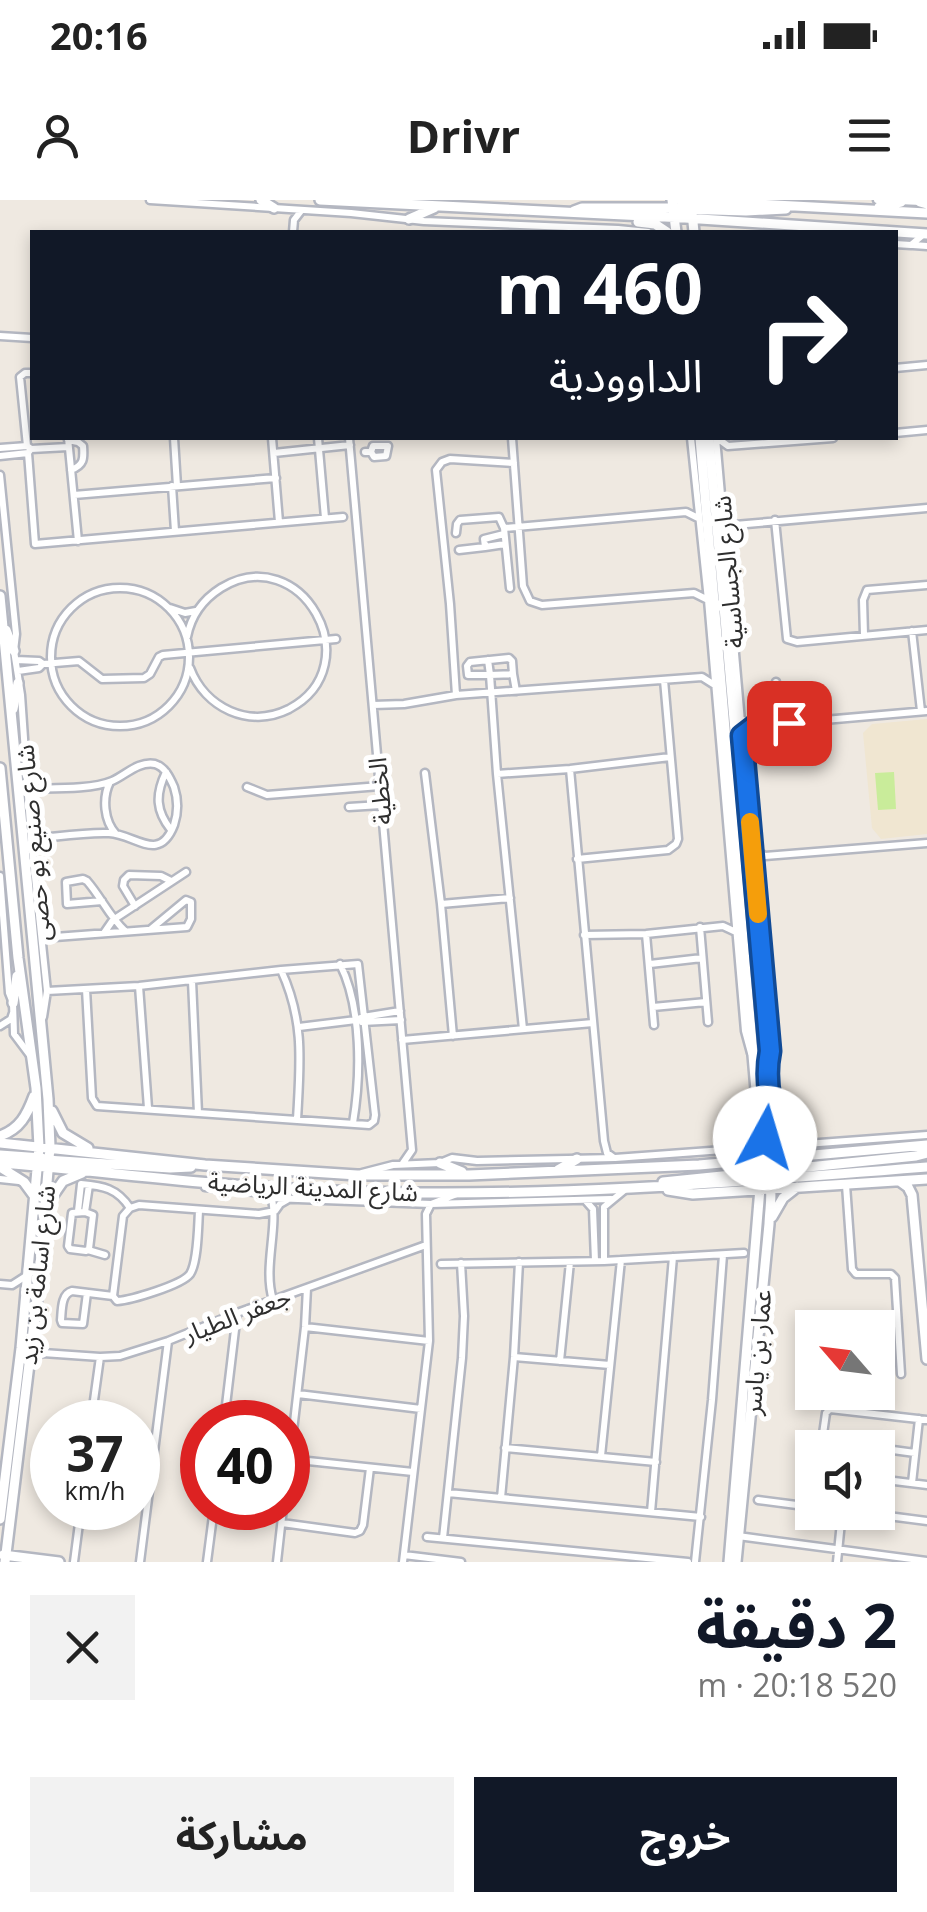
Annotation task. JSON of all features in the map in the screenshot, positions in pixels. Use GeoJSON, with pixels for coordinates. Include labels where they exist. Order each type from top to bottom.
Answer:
{"type":"FeatureCollection","features":[{"type":"Feature","properties":{"kind":"street"},"geometry":{"type":"LineString","coordinates":[[150,200],[628,230]]}},
{"type":"Feature","properties":{"kind":"street"},"geometry":{"type":"LineString","coordinates":[[260,200],[288,212],[294,220]]}},
{"type":"Feature","properties":{"kind":"street"},"geometry":{"type":"LineString","coordinates":[[320,200],[567,214],[648,223],[663,230]]}},
{"type":"Feature","properties":{"kind":"street"},"geometry":{"type":"LineString","coordinates":[[683,207],[736,201],[806,206],[925,203]]}},
{"type":"Feature","properties":{"kind":"street"},"geometry":{"type":"LineString","coordinates":[[874,204],[927,213]]}},
{"type":"Feature","properties":{"kind":"street"},"geometry":{"type":"LineString","coordinates":[[409,219],[438,206]]}},
{"type":"Feature","properties":{"kind":"street"},"geometry":{"type":"LineString","coordinates":[[567,214],[582,208],[771,211],[806,206]]}},
{"type":"Feature","properties":{"kind":"street"},"geometry":{"type":"LineString","coordinates":[[683,207],[728,222],[874,230]]}},
{"type":"Feature","properties":{"kind":"street"},"geometry":{"type":"LineString","coordinates":[[293,230],[294,220],[305,210]]}},
{"type":"Feature","properties":{"kind":"street"},"geometry":{"type":"LineString","coordinates":[[715,230],[728,222]]}},
{"type":"Feature","properties":{"kind":"street"},"geometry":{"type":"LineString","coordinates":[[786,225],[794,230]]}},
{"type":"Feature","properties":{"kind":"street"},"geometry":{"type":"LineString","coordinates":[[898,231],[926,233]]}},
{"type":"Feature","properties":{"kind":"street"},"geometry":{"type":"LineString","coordinates":[[912,244],[926,233]]}},
{"type":"Feature","properties":{"kind":"street"},"geometry":{"type":"LineString","coordinates":[[898,244],[927,246]]}},
{"type":"Feature","properties":{"kind":"street"},"geometry":{"type":"LineString","coordinates":[[2,337],[30,338]]}},
{"type":"Feature","properties":{"kind":"street"},"geometry":{"type":"LineString","coordinates":[[898,368],[927,365]]}},
{"type":"Feature","properties":{"kind":"street"},"geometry":{"type":"LineString","coordinates":[[30,373],[20,377],[29,449],[33,541],[38,545],[343,516]]}},
{"type":"Feature","properties":{"kind":"street"},"geometry":{"type":"LineString","coordinates":[[898,432],[927,430]]}},
{"type":"Feature","properties":{"kind":"street"},"geometry":{"type":"LineString","coordinates":[[174,440],[175,531]]}},
{"type":"Feature","properties":{"kind":"street"},"geometry":{"type":"LineString","coordinates":[[272,440],[280,522]]}},
{"type":"Feature","properties":{"kind":"street"},"geometry":{"type":"LineString","coordinates":[[318,440],[325,518]]}},
{"type":"Feature","properties":{"kind":"street"},"geometry":{"type":"LineString","coordinates":[[512,440],[523,586],[535,605],[694,593],[708,600]]}},
{"type":"Feature","properties":{"kind":"street","name":"شارع الجساسية"},"geometry":{"type":"LineString","coordinates":[[691,440],[712,661],[725,697],[752,849],[754,865],[748,886]]}},
{"type":"Feature","properties":{"kind":"street","name":"شارع الجساسية"},"geometry":{"type":"LineString","coordinates":[[700,440],[718,646],[769,1095],[778,1124]]}},
{"type":"Feature","properties":{"kind":"street","name":"شارع الجساسية"},"geometry":{"type":"LineString","coordinates":[[714,440],[718,498],[724,518],[725,697],[736,909],[746,1042],[754,1056]]}},
{"type":"Feature","properties":{"kind":"street","name":"شارع الجساسية"},"geometry":{"type":"LineString","coordinates":[[714,440],[723,552]]}},
{"type":"Feature","properties":{"kind":"street"},"geometry":{"type":"LineString","coordinates":[[718,440],[728,446],[807,440]]}},
{"type":"Feature","properties":{"kind":"street"},"geometry":{"type":"LineString","coordinates":[[68,441],[78,541]]}},
{"type":"Feature","properties":{"kind":"street"},"geometry":{"type":"LineString","coordinates":[[0,452],[78,442],[83,446],[83,462],[71,470]]}},
{"type":"Feature","properties":{"kind":"street"},"geometry":{"type":"LineString","coordinates":[[718,456],[728,446]]}},
{"type":"Feature","properties":{"kind":"street"},"geometry":{"type":"LineString","coordinates":[[274,453],[358,449]]}},
{"type":"Feature","properties":{"kind":"street","name":"الخطية"},"geometry":{"type":"LineString","coordinates":[[358,449],[373,706],[411,1144]]}},
{"type":"Feature","properties":{"kind":"street"},"geometry":{"type":"LineString","coordinates":[[456,696],[436,470],[450,459],[514,463]]}},
{"type":"Feature","properties":{"kind":"street","name":"شارع صنيع بو حصى"},"geometry":{"type":"LineString","coordinates":[[0,474],[47,990],[41,1033]]}},
{"type":"Feature","properties":{"kind":"street"},"geometry":{"type":"LineString","coordinates":[[74,495],[276,478]]}},
{"type":"Feature","properties":{"kind":"street"},"geometry":{"type":"LineString","coordinates":[[686,512],[697,502]]}},
{"type":"Feature","properties":{"kind":"street"},"geometry":{"type":"LineString","coordinates":[[724,518],[735,524],[927,508]]}},
{"type":"Feature","properties":{"kind":"street"},"geometry":{"type":"LineString","coordinates":[[485,547],[484,537],[520,526],[686,512],[699,519]]}},
{"type":"Feature","properties":{"kind":"street"},"geometry":{"type":"LineString","coordinates":[[456,533],[460,520],[498,517],[504,531],[510,588]]}},
{"type":"Feature","properties":{"kind":"street"},"geometry":{"type":"LineString","coordinates":[[774,520],[787,638],[797,642],[927,630]]}},
{"type":"Feature","properties":{"kind":"street"},"geometry":{"type":"LineString","coordinates":[[724,535],[735,524]]}},
{"type":"Feature","properties":{"kind":"street"},"geometry":{"type":"LineString","coordinates":[[701,538],[710,550]]}},
{"type":"Feature","properties":{"kind":"street"},"geometry":{"type":"LineString","coordinates":[[459,550],[505,544]]}},
{"type":"Feature","properties":{"kind":"street"},"geometry":{"type":"LineString","coordinates":[[252,578],[275,580],[300,592],[315,608],[325,640],[322,671],[312,689],[284,712],[262,717],[240,716],[224,709],[203,692],[190,667],[188,637],[197,610],[211,594],[230,582],[252,578]]}},
{"type":"Feature","properties":{"kind":"street"},"geometry":{"type":"LineString","coordinates":[[694,593],[706,582]]}},
{"type":"Feature","properties":{"kind":"street"},"geometry":{"type":"LineString","coordinates":[[864,635],[863,600],[867,590],[927,585]]}},
{"type":"Feature","properties":{"kind":"street"},"geometry":{"type":"LineString","coordinates":[[188,637],[180,620],[156,597],[140,590],[107,589],[91,594],[65,615],[56,630],[47,663],[72,708],[86,718],[118,727],[134,726],[164,711],[179,695],[190,667]]}},
{"type":"Feature","properties":{"kind":"street","name":"شارع صنيع بو حصى"},"geometry":{"type":"LineString","coordinates":[[0,596],[48,1098],[44,1158]]}},
{"type":"Feature","properties":{"kind":"street"},"geometry":{"type":"LineString","coordinates":[[169,607],[185,614],[197,610]]}},
{"type":"Feature","properties":{"kind":"street"},"geometry":{"type":"LineString","coordinates":[[2,621],[15,656],[47,663],[79,661],[102,679],[144,678],[163,654],[336,639]]}},
{"type":"Feature","properties":{"kind":"street"},"geometry":{"type":"LineString","coordinates":[[742,736],[755,726],[924,711],[912,632]]}},
{"type":"Feature","properties":{"kind":"street"},"geometry":{"type":"LineString","coordinates":[[702,677],[718,646]]}},
{"type":"Feature","properties":{"kind":"street"},"geometry":{"type":"LineString","coordinates":[[513,674],[468,675],[467,666],[470,662],[509,658],[512,661],[516,691]]}},
{"type":"Feature","properties":{"kind":"street"},"geometry":{"type":"LineString","coordinates":[[488,660],[523,1029]]}},
{"type":"Feature","properties":{"kind":"street"},"geometry":{"type":"LineString","coordinates":[[11,722],[18,677],[47,663]]}},
{"type":"Feature","properties":{"kind":"street"},"geometry":{"type":"LineString","coordinates":[[373,706],[702,677],[725,697]]}},
{"type":"Feature","properties":{"kind":"street"},"geometry":{"type":"LineString","coordinates":[[577,859],[668,850],[678,840],[664,680]]}},
{"type":"Feature","properties":{"kind":"street"},"geometry":{"type":"LineString","coordinates":[[776,682],[782,723]]}},
{"type":"Feature","properties":{"kind":"street"},"geometry":{"type":"LineString","coordinates":[[179,695],[203,692]]}},
{"type":"Feature","properties":{"kind":"street","name":"شارع الجساسية"},"geometry":{"type":"LineString","coordinates":[[725,697],[741,719],[756,1090],[754,1125]]}},
{"type":"Feature","properties":{"kind":"street"},"geometry":{"type":"LineString","coordinates":[[741,719],[755,726]]}},
{"type":"Feature","properties":{"kind":"street"},"geometry":{"type":"LineString","coordinates":[[497,774],[670,757]]}},
{"type":"Feature","properties":{"kind":"street"},"geometry":{"type":"LineString","coordinates":[[27,789],[97,785],[142,764],[156,764],[166,772],[178,801],[176,820],[161,844],[150,846],[101,833],[31,839]]}},
{"type":"Feature","properties":{"kind":"street","name":"شارع صنيع بو حصى"},"geometry":{"type":"LineString","coordinates":[[0,768],[18,958],[44,1158]]}},
{"type":"Feature","properties":{"kind":"street"},"geometry":{"type":"LineString","coordinates":[[570,769],[604,1141],[608,1154],[616,1158]]}},
{"type":"Feature","properties":{"kind":"street"},"geometry":{"type":"LineString","coordinates":[[166,772],[157,804],[172,830]]}},
{"type":"Feature","properties":{"kind":"street"},"geometry":{"type":"LineString","coordinates":[[424,773],[453,1036]]}},
{"type":"Feature","properties":{"kind":"street"},"geometry":{"type":"LineString","coordinates":[[111,781],[105,792],[108,825],[116,834]]}},
{"type":"Feature","properties":{"kind":"street"},"geometry":{"type":"LineString","coordinates":[[97,785],[105,792]]}},
{"type":"Feature","properties":{"kind":"street"},"geometry":{"type":"LineString","coordinates":[[247,787],[267,795],[380,786]]}},
{"type":"Feature","properties":{"kind":"street"},"geometry":{"type":"LineString","coordinates":[[349,807],[381,805]]}},
{"type":"Feature","properties":{"kind":"street"},"geometry":{"type":"LineString","coordinates":[[0,822],[6,842]]}},
{"type":"Feature","properties":{"kind":"street"},"geometry":{"type":"LineString","coordinates":[[101,833],[108,825]]}},
{"type":"Feature","properties":{"kind":"street"},"geometry":{"type":"LineString","coordinates":[[752,849],[765,856],[927,843]]}},
{"type":"Feature","properties":{"kind":"street"},"geometry":{"type":"LineString","coordinates":[[754,865],[765,856]]}},
{"type":"Feature","properties":{"kind":"street"},"geometry":{"type":"LineString","coordinates":[[104,933],[113,920],[186,872]]}},
{"type":"Feature","properties":{"kind":"street"},"geometry":{"type":"LineString","coordinates":[[134,906],[124,886],[128,875],[161,876],[171,881]]}},
{"type":"Feature","properties":{"kind":"street","name":"شارع صنيع بو حصى"},"geometry":{"type":"LineString","coordinates":[[0,876],[14,1034]]}},
{"type":"Feature","properties":{"kind":"street"},"geometry":{"type":"LineString","coordinates":[[102,901],[67,904],[66,882],[83,879],[102,901],[113,920],[126,931]]}},
{"type":"Feature","properties":{"kind":"street"},"geometry":{"type":"LineString","coordinates":[[723,926],[748,886]]}},
{"type":"Feature","properties":{"kind":"street"},"geometry":{"type":"LineString","coordinates":[[441,904],[510,898]]}},
{"type":"Feature","properties":{"kind":"street"},"geometry":{"type":"LineString","coordinates":[[42,938],[126,931],[150,930],[187,927],[191,902],[186,900],[150,930]]}},
{"type":"Feature","properties":{"kind":"street"},"geometry":{"type":"LineString","coordinates":[[584,935],[649,934],[723,926],[738,933]]}},
{"type":"Feature","properties":{"kind":"street"},"geometry":{"type":"LineString","coordinates":[[700,927],[708,1022]]}},
{"type":"Feature","properties":{"kind":"street"},"geometry":{"type":"LineString","coordinates":[[649,934],[654,1025]]}},
{"type":"Feature","properties":{"kind":"street"},"geometry":{"type":"LineString","coordinates":[[18,958],[11,1019],[0,1026],[14,1034],[33,1059]]}},
{"type":"Feature","properties":{"kind":"street"},"geometry":{"type":"LineString","coordinates":[[650,960],[702,958]]}},
{"type":"Feature","properties":{"kind":"street"},"geometry":{"type":"LineString","coordinates":[[86,989],[94,1104],[369,1125],[375,1115],[361,1020],[340,964]]}},
{"type":"Feature","properties":{"kind":"street"},"geometry":{"type":"LineString","coordinates":[[47,990],[139,986],[356,964],[361,1020],[353,1123]]}},
{"type":"Feature","properties":{"kind":"street"},"geometry":{"type":"LineString","coordinates":[[280,970],[292,994],[299,1027],[297,1120]]}},
{"type":"Feature","properties":{"kind":"street"},"geometry":{"type":"LineString","coordinates":[[192,981],[198,1113]]}},
{"type":"Feature","properties":{"kind":"street"},"geometry":{"type":"LineString","coordinates":[[139,986],[148,1108]]}},
{"type":"Feature","properties":{"kind":"street"},"geometry":{"type":"LineString","coordinates":[[653,1007],[706,1002]]}},
{"type":"Feature","properties":{"kind":"street"},"geometry":{"type":"LineString","coordinates":[[361,1020],[400,1011]]}},
{"type":"Feature","properties":{"kind":"street"},"geometry":{"type":"LineString","coordinates":[[299,1027],[401,1020]]}},
{"type":"Feature","properties":{"kind":"street"},"geometry":{"type":"LineString","coordinates":[[402,1040],[592,1023]]}},
{"type":"Feature","properties":{"kind":"street"},"geometry":{"type":"LineString","coordinates":[[358,1074],[371,1076]]}},
{"type":"Feature","properties":{"kind":"street"},"geometry":{"type":"LineString","coordinates":[[0,1139],[22,1122],[36,1088]]}},
{"type":"Feature","properties":{"kind":"street"},"geometry":{"type":"LineString","coordinates":[[48,1098],[63,1133],[95,1152]]}},
{"type":"Feature","properties":{"kind":"street"},"geometry":{"type":"LineString","coordinates":[[754,1125],[758,1135],[765,1138],[772,1135],[778,1124],[791,1140],[802,1145]]}},
{"type":"Feature","properties":{"kind":"street"},"geometry":{"type":"LineString","coordinates":[[641,1188],[668,1181],[734,1175],[737,1168],[730,1156],[747,1141],[754,1125]]}},
{"type":"Feature","properties":{"kind":"street","name":"شارع المدينة الرياضية"},"geometry":{"type":"LineString","coordinates":[[0,1165],[95,1152],[206,1165],[357,1175],[469,1176],[552,1173],[927,1135]]}},
{"type":"Feature","properties":{"kind":"street"},"geometry":{"type":"LineString","coordinates":[[859,1152],[895,1138]]}},
{"type":"Feature","properties":{"kind":"street","name":"شارع المدينة الرياضية"},"geometry":{"type":"LineString","coordinates":[[0,1139],[44,1158],[90,1171],[333,1191],[459,1194],[641,1188],[765,1182],[927,1167]]}},
{"type":"Feature","properties":{"kind":"street"},"geometry":{"type":"LineString","coordinates":[[594,1159],[601,1154],[604,1141]]}},
{"type":"Feature","properties":{"kind":"street"},"geometry":{"type":"LineString","coordinates":[[402,1163],[411,1154],[411,1144]]}},
{"type":"Feature","properties":{"kind":"street"},"geometry":{"type":"LineString","coordinates":[[411,1144],[418,1158],[427,1163]]}},
{"type":"Feature","properties":{"kind":"street","name":"شارع المدينة الرياضية"},"geometry":{"type":"LineString","coordinates":[[357,1175],[402,1163],[440,1163],[458,1158],[477,1162],[730,1156],[740,1161],[927,1145]]}},
{"type":"Feature","properties":{"kind":"street"},"geometry":{"type":"LineString","coordinates":[[656,1187],[688,1194],[728,1191],[927,1153]]}},
{"type":"Feature","properties":{"kind":"street"},"geometry":{"type":"LineString","coordinates":[[0,1155],[178,1168],[206,1165]]}},
{"type":"Feature","properties":{"kind":"street","name":"شارع اسامة بن زيد"},"geometry":{"type":"LineString","coordinates":[[0,1518],[36,1197],[44,1158]]}},
{"type":"Feature","properties":{"kind":"street","name":"شارع اسامة بن زيد"},"geometry":{"type":"LineString","coordinates":[[3,1557],[46,1207],[44,1158]]}},
{"type":"Feature","properties":{"kind":"street"},"geometry":{"type":"LineString","coordinates":[[552,1173],[577,1160]]}},
{"type":"Feature","properties":{"kind":"street"},"geometry":{"type":"LineString","coordinates":[[740,1161],[751,1163],[765,1182]]}},
{"type":"Feature","properties":{"kind":"street"},"geometry":{"type":"LineString","coordinates":[[440,1163],[469,1176]]}},
{"type":"Feature","properties":{"kind":"street"},"geometry":{"type":"LineString","coordinates":[[0,1165],[24,1182],[36,1197]]}},
{"type":"Feature","properties":{"kind":"street"},"geometry":{"type":"LineString","coordinates":[[46,1207],[62,1181],[90,1171]]}},
{"type":"Feature","properties":{"kind":"street"},"geometry":{"type":"LineString","coordinates":[[824,1176],[885,1184]]}},
{"type":"Feature","properties":{"kind":"street"},"geometry":{"type":"LineString","coordinates":[[0,1179],[24,1182]]}},
{"type":"Feature","properties":{"kind":"street","name":"شارع المدينة الرياضية"},"geometry":{"type":"LineString","coordinates":[[171,1179],[188,1185],[290,1199],[431,1204],[611,1199]]}},
{"type":"Feature","properties":{"kind":"street"},"geometry":{"type":"LineString","coordinates":[[912,1196],[916,1186],[925,1180]]}},
{"type":"Feature","properties":{"kind":"street","name":"شارع المدينة الرياضية"},"geometry":{"type":"LineString","coordinates":[[765,1182],[799,1186],[925,1180]]}},
{"type":"Feature","properties":{"kind":"street","name":"عمار بن ياسر"},"geometry":{"type":"LineString","coordinates":[[730,1562],[728,1534],[734,1513],[758,1218],[765,1182]]}},
{"type":"Feature","properties":{"kind":"street","name":"عمار بن ياسر"},"geometry":{"type":"LineString","coordinates":[[730,1562],[738,1536],[769,1224],[765,1182]]}},
{"type":"Feature","properties":{"kind":"street"},"geometry":{"type":"LineString","coordinates":[[902,1182],[912,1196],[927,1359]]}},
{"type":"Feature","properties":{"kind":"street"},"geometry":{"type":"LineString","coordinates":[[82,1212],[85,1185],[104,1186],[116,1192],[130,1208]]}},
{"type":"Feature","properties":{"kind":"street"},"geometry":{"type":"LineString","coordinates":[[846,1185],[852,1269],[856,1274],[891,1274],[895,1278],[901,1374]]}},
{"type":"Feature","properties":{"kind":"street"},"geometry":{"type":"LineString","coordinates":[[769,1224],[783,1198],[799,1186]]}},
{"type":"Feature","properties":{"kind":"street"},"geometry":{"type":"LineString","coordinates":[[604,1260],[603,1210],[627,1188]]}},
{"type":"Feature","properties":{"kind":"street"},"geometry":{"type":"LineString","coordinates":[[728,1191],[750,1200],[758,1218]]}},
{"type":"Feature","properties":{"kind":"street"},"geometry":{"type":"LineString","coordinates":[[459,1194],[431,1204],[426,1214],[429,1341],[403,1558],[461,1562]]}},
{"type":"Feature","properties":{"kind":"street"},"geometry":{"type":"LineString","coordinates":[[272,1198],[273,1300]]}},
{"type":"Feature","properties":{"kind":"street"},"geometry":{"type":"LineString","coordinates":[[112,1296],[123,1216],[130,1208],[138,1205],[259,1214],[274,1211],[290,1199]]}},
{"type":"Feature","properties":{"kind":"street"},"geometry":{"type":"LineString","coordinates":[[584,1199],[594,1209],[594,1260]]}},
{"type":"Feature","properties":{"kind":"street"},"geometry":{"type":"LineString","coordinates":[[410,1202],[426,1214]]}},
{"type":"Feature","properties":{"kind":"street"},"geometry":{"type":"LineString","coordinates":[[88,1294],[83,1324],[63,1324],[64,1295],[72,1291],[112,1296],[121,1301],[189,1276],[194,1264],[199,1211]]}},
{"type":"Feature","properties":{"kind":"street"},"geometry":{"type":"LineString","coordinates":[[88,1250],[93,1215],[72,1213],[70,1250],[105,1255]]}},
{"type":"Feature","properties":{"kind":"street"},"geometry":{"type":"LineString","coordinates":[[259,1214],[274,1226]]}},
{"type":"Feature","properties":{"kind":"street","name":"جعفر الطيار"},"geometry":{"type":"LineString","coordinates":[[43,1353],[120,1356],[168,1342],[426,1244]]}},
{"type":"Feature","properties":{"kind":"street"},"geometry":{"type":"LineString","coordinates":[[441,1264],[744,1254]]}},
{"type":"Feature","properties":{"kind":"street"},"geometry":{"type":"LineString","coordinates":[[427,1537],[692,1562],[700,1516],[723,1255]]}},
{"type":"Feature","properties":{"kind":"street"},"geometry":{"type":"LineString","coordinates":[[651,1512],[673,1257]]}},
{"type":"Feature","properties":{"kind":"street"},"geometry":{"type":"LineString","coordinates":[[601,1456],[621,1260]]}},
{"type":"Feature","properties":{"kind":"street"},"geometry":{"type":"LineString","coordinates":[[501,1498],[519,1262]]}},
{"type":"Feature","properties":{"kind":"street"},"geometry":{"type":"LineString","coordinates":[[560,1361],[570,1262]]}},
{"type":"Feature","properties":{"kind":"street"},"geometry":{"type":"LineString","coordinates":[[443,1538],[462,1358],[461,1264]]}},
{"type":"Feature","properties":{"kind":"street"},"geometry":{"type":"LineString","coordinates":[[12,1285],[27,1274]]}},
{"type":"Feature","properties":{"kind":"street"},"geometry":{"type":"LineString","coordinates":[[0,1284],[12,1285],[25,1298]]}},
{"type":"Feature","properties":{"kind":"street"},"geometry":{"type":"LineString","coordinates":[[297,1400],[307,1288]]}},
{"type":"Feature","properties":{"kind":"street"},"geometry":{"type":"LineString","coordinates":[[227,1400],[238,1314]]}},
{"type":"Feature","properties":{"kind":"street"},"geometry":{"type":"LineString","coordinates":[[306,1328],[429,1341]]}},
{"type":"Feature","properties":{"kind":"street"},"geometry":{"type":"LineString","coordinates":[[27,1366],[43,1353],[31,1342]]}},
{"type":"Feature","properties":{"kind":"street"},"geometry":{"type":"LineString","coordinates":[[142,1561],[168,1342]]}},
{"type":"Feature","properties":{"kind":"street"},"geometry":{"type":"LineString","coordinates":[[95,1400],[100,1357]]}},
{"type":"Feature","properties":{"kind":"street"},"geometry":{"type":"LineString","coordinates":[[514,1357],[610,1366]]}},
{"type":"Feature","properties":{"kind":"street"},"geometry":{"type":"LineString","coordinates":[[298,1394],[421,1409]]}},
{"type":"Feature","properties":{"kind":"street"},"geometry":{"type":"LineString","coordinates":[[824,1430],[826,1412],[830,1410],[923,1419],[912,1484]]}},
{"type":"Feature","properties":{"kind":"street"},"geometry":{"type":"LineString","coordinates":[[9,1437],[0,1428],[12,1418]]}},
{"type":"Feature","properties":{"kind":"street"},"geometry":{"type":"LineString","coordinates":[[504,1448],[656,1462]]}},
{"type":"Feature","properties":{"kind":"street"},"geometry":{"type":"LineString","coordinates":[[895,1450],[915,1452]]}},
{"type":"Feature","properties":{"kind":"street"},"geometry":{"type":"LineString","coordinates":[[310,1461],[413,1472]]}},
{"type":"Feature","properties":{"kind":"street"},"geometry":{"type":"LineString","coordinates":[[310,1526],[360,1530],[370,1468]]}},
{"type":"Feature","properties":{"kind":"street"},"geometry":{"type":"LineString","coordinates":[[895,1482],[927,1485]]}},
{"type":"Feature","properties":{"kind":"street"},"geometry":{"type":"LineString","coordinates":[[448,1493],[700,1516]]}},
{"type":"Feature","properties":{"kind":"street"},"geometry":{"type":"LineString","coordinates":[[758,1500],[795,1505]]}},
{"type":"Feature","properties":{"kind":"street"},"geometry":{"type":"LineString","coordinates":[[895,1517],[927,1521]]}},
{"type":"Feature","properties":{"kind":"street"},"geometry":{"type":"LineString","coordinates":[[74,1562],[78,1530]]}},
{"type":"Feature","properties":{"kind":"street"},"geometry":{"type":"LineString","coordinates":[[207,1562],[211,1530]]}},
{"type":"Feature","properties":{"kind":"street"},"geometry":{"type":"LineString","coordinates":[[276,1562],[281,1530]]}},
{"type":"Feature","properties":{"kind":"street"},"geometry":{"type":"LineString","coordinates":[[836,1562],[840,1530]]}},
{"type":"Feature","properties":{"kind":"street"},"geometry":{"type":"LineString","coordinates":[[738,1536],[927,1561]]}},
{"type":"Feature","properties":{"kind":"street"},"geometry":{"type":"LineString","coordinates":[[3,1557],[59,1562]]}},
{"type":"Feature","properties":{"kind":"shaded area"},"geometry":{"type":"Polygon","coordinates":[[[927,719],[927,834],[881,839],[872,828],[863,733],[872,724],[927,719]]]}},
{"type":"Feature","properties":{"kind":"green space"},"geometry":{"type":"Polygon","coordinates":[[[894,772],[896,809],[878,810],[875,773],[894,772]]]}},
{"type":"Feature","properties":{"kind":"slow traffic"},"geometry":{"type":"LineString","coordinates":[[750,822],[758,914]]}},
{"type":"Feature","properties":{"kind":"route"},"geometry":{"type":"LineString","coordinates":[[765,1138],[772,1135],[778,1124],[769,1095],[766,1065],[770,1051],[742,736],[755,726],[789,723]]}}]}
